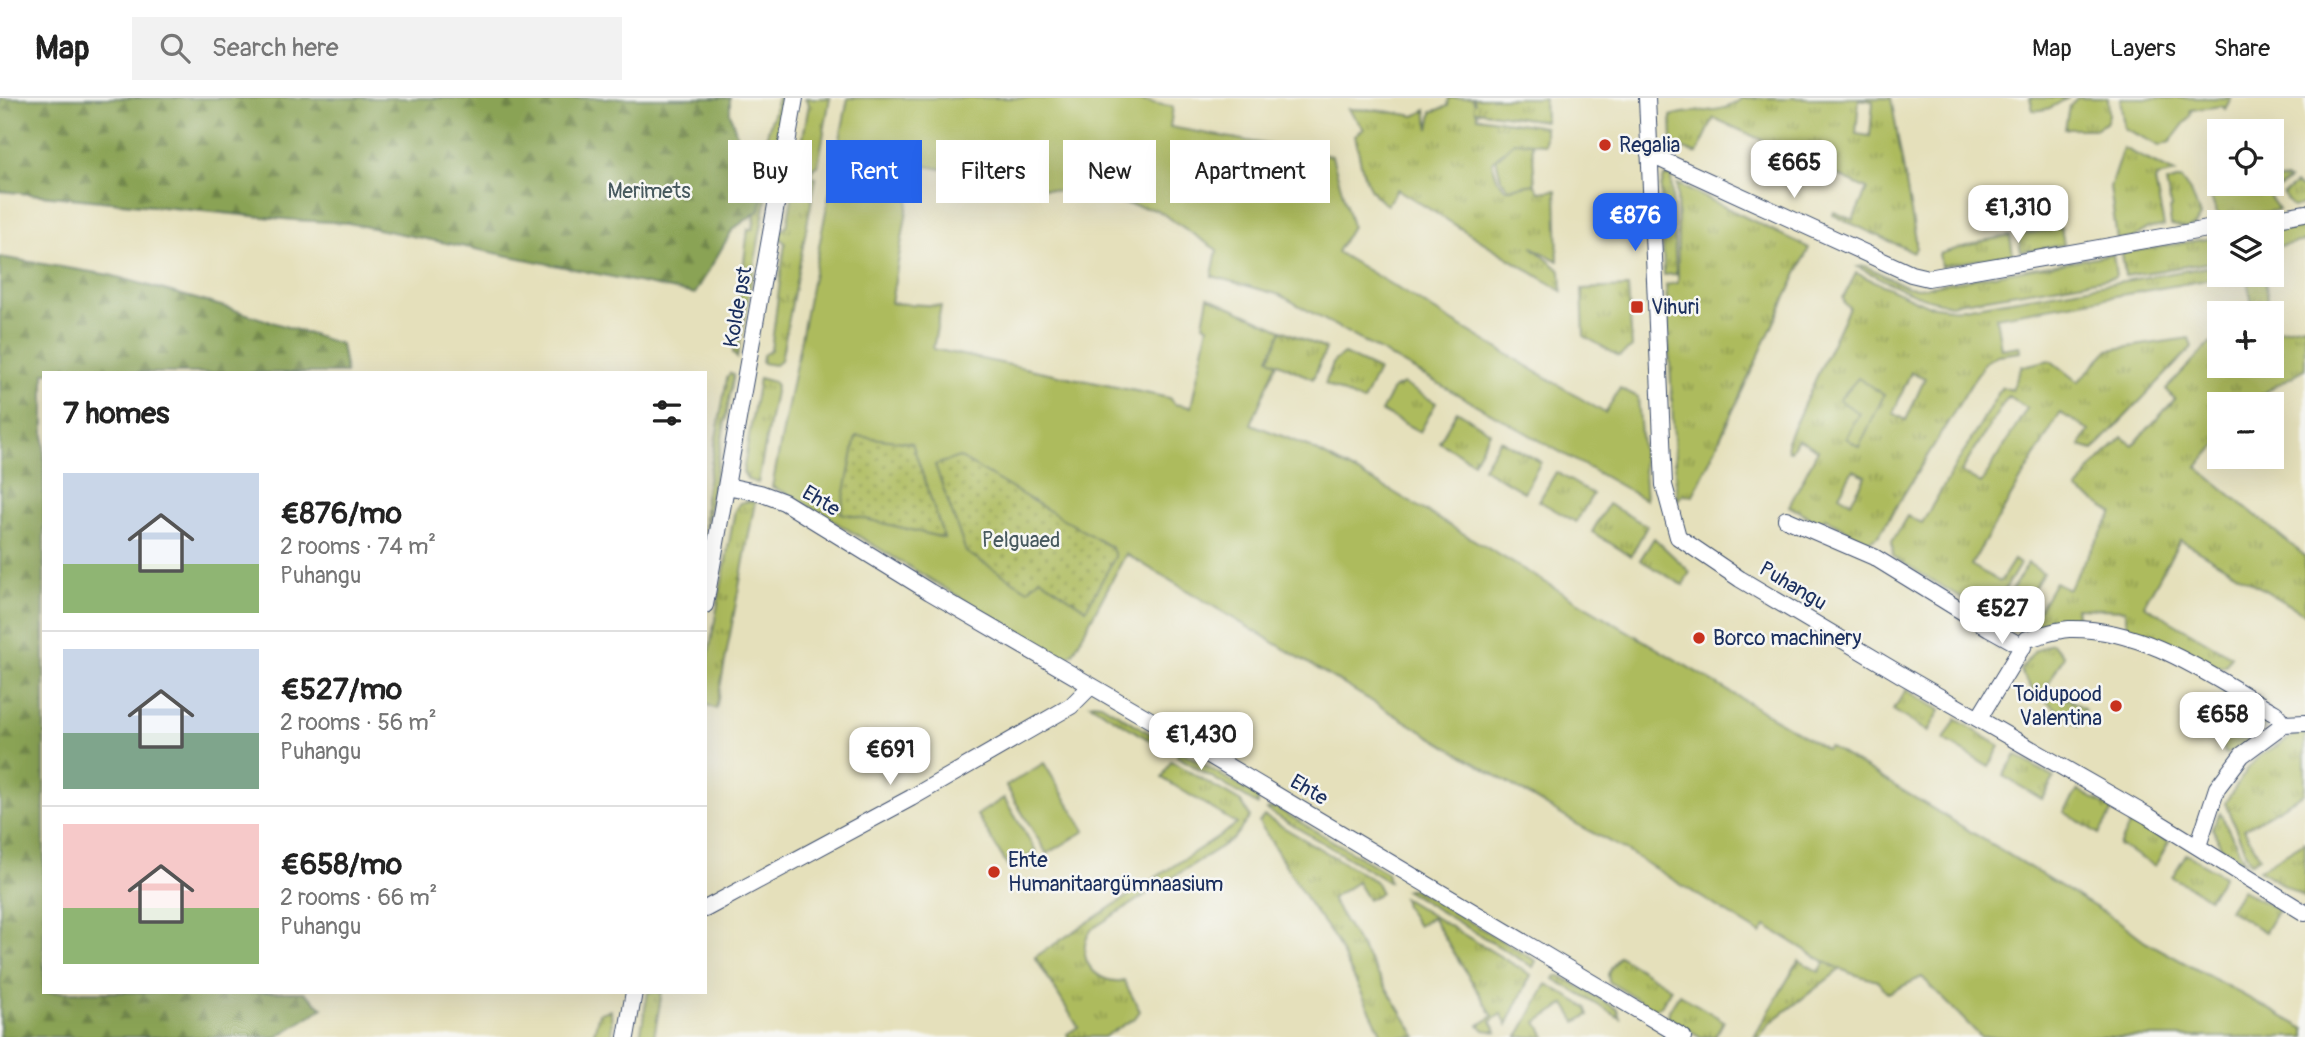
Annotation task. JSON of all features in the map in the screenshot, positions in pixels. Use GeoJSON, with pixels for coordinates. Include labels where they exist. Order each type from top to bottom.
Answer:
{"type":"FeatureCollection","features":[{"type":"Feature","properties":{"kind":"street","name":"Kolde pst"},"geometry":{"type":"LineString","coordinates":[[707,594],[795,98]]}},
{"type":"Feature","properties":{"kind":"street","name":"Puhangu"},"geometry":{"type":"LineString","coordinates":[[1647,98],[1664,485],[1678,537],[1740,579],[2198,846],[2305,914]]}},
{"type":"Feature","properties":{"kind":"street"},"geometry":{"type":"LineString","coordinates":[[1649,154],[1901,269],[1928,278],[2207,229]]}},
{"type":"Feature","properties":{"kind":"street"},"geometry":{"type":"LineString","coordinates":[[2284,217],[2305,213]]}},
{"type":"Feature","properties":{"kind":"street","name":"Ehte"},"geometry":{"type":"LineString","coordinates":[[727,486],[760,493],[784,502],[930,592],[1683,1037]]}},
{"type":"Feature","properties":{"kind":"street"},"geometry":{"type":"LineString","coordinates":[[1786,519],[1874,556],[2023,647]]}},
{"type":"Feature","properties":{"kind":"street"},"geometry":{"type":"LineString","coordinates":[[1979,718],[2027,639],[2067,629],[2115,634],[2162,649],[2275,713],[2284,724]]}},
{"type":"Feature","properties":{"kind":"street"},"geometry":{"type":"LineString","coordinates":[[707,908],[1071,706],[1091,686]]}},
{"type":"Feature","properties":{"kind":"street"},"geometry":{"type":"LineString","coordinates":[[2198,846],[2217,788],[2242,755],[2284,724],[2305,723]]}},
{"type":"Feature","properties":{"kind":"street"},"geometry":{"type":"LineString","coordinates":[[626,1037],[635,994]]}},
{"type":"Feature","properties":{"kind":"green space","name":"Merimets"},"geometry":{"type":"Polygon","coordinates":[[[0,98],[730,98],[730,113],[738,140],[728,140],[728,203],[761,203],[760,210],[733,229],[695,294],[348,223],[0,191],[0,98]]]}},
{"type":"Feature","properties":{"kind":"green space"},"geometry":{"type":"Polygon","coordinates":[[[778,98],[785,98],[777,140],[765,140],[778,98]]]}},
{"type":"Feature","properties":{"kind":"green space"},"geometry":{"type":"Polygon","coordinates":[[[805,98],[830,98],[818,166],[814,166],[812,177],[812,140],[803,140],[809,104],[805,98]]]}},
{"type":"Feature","properties":{"kind":"green space"},"geometry":{"type":"Polygon","coordinates":[[[848,98],[1128,98],[1173,107],[1170,127],[1243,140],[1170,140],[1170,203],[1330,203],[1332,156],[1352,226],[1337,252],[1605,413],[1620,388],[1638,397],[1646,500],[1280,295],[1212,276],[1217,250],[1157,210],[1120,203],[1156,203],[1156,140],[1063,140],[1063,192],[1049,189],[1049,140],[936,140],[936,168],[922,165],[922,140],[840,140],[848,98]]]}},
{"type":"Feature","properties":{"kind":"green space"},"geometry":{"type":"Polygon","coordinates":[[[1449,98],[1472,98],[1475,104],[1474,98],[1544,98],[1545,121],[1476,111],[1478,117],[1545,127],[1545,144],[1514,142],[1492,162],[1497,178],[1505,189],[1535,184],[1539,192],[1556,190],[1558,261],[1532,247],[1561,271],[1562,291],[1397,189],[1387,205],[1367,184],[1355,135],[1364,129],[1348,109],[1378,110],[1415,116],[1426,110],[1429,129],[1432,112],[1448,106],[1449,98]]]}},
{"type":"Feature","properties":{"kind":"green space"},"geometry":{"type":"Polygon","coordinates":[[[1742,98],[1891,98],[1916,240],[1913,252],[1833,215],[1834,212],[1853,220],[1867,189],[1714,118],[1697,154],[1672,144],[1671,116],[1717,110],[1742,98]],[[1859,99],[1856,134],[1870,136],[1873,101],[1859,99]]]}},
{"type":"Feature","properties":{"kind":"green space"},"geometry":{"type":"Polygon","coordinates":[[[2030,98],[2067,98],[2043,110],[2033,110],[2030,98]]]}},
{"type":"Feature","properties":{"kind":"green space"},"geometry":{"type":"Polygon","coordinates":[[[2077,98],[2108,98],[2109,115],[2106,123],[2095,129],[2065,129],[2069,106],[2077,98]]]}},
{"type":"Feature","properties":{"kind":"green space"},"geometry":{"type":"Polygon","coordinates":[[[2120,98],[2231,98],[2225,109],[2222,106],[2191,110],[2190,116],[2170,142],[2159,146],[2124,128],[2120,98]]]}},
{"type":"Feature","properties":{"kind":"green space"},"geometry":{"type":"Polygon","coordinates":[[[1514,142],[1532,143],[1535,184],[1508,188],[1501,179],[1496,159],[1514,142]]]}},
{"type":"Feature","properties":{"kind":"green space"},"geometry":{"type":"Polygon","coordinates":[[[2123,148],[2175,173],[2158,177],[2155,181],[2164,226],[2146,229],[2134,238],[2117,240],[2110,187],[2123,148]]]}},
{"type":"Feature","properties":{"kind":"green space"},"geometry":{"type":"Polygon","coordinates":[[[1671,175],[1676,274],[1664,275],[1661,188],[1664,177],[1671,175]]]}},
{"type":"Feature","properties":{"kind":"green space"},"geometry":{"type":"Polygon","coordinates":[[[812,177],[816,178],[812,199],[812,177]]]}},
{"type":"Feature","properties":{"kind":"green space"},"geometry":{"type":"Polygon","coordinates":[[[2181,179],[2192,194],[2200,216],[2195,225],[2186,228],[2171,225],[2166,183],[2181,179]]]}},
{"type":"Feature","properties":{"kind":"green space"},"geometry":{"type":"Polygon","coordinates":[[[1677,184],[1809,248],[1693,496],[1683,494],[1677,500],[1666,285],[1678,283],[1677,184]]]}},
{"type":"Feature","properties":{"kind":"green space"},"geometry":{"type":"Polygon","coordinates":[[[2295,184],[2305,190],[2305,205],[2293,207],[2284,193],[2295,184]]]}},
{"type":"Feature","properties":{"kind":"green space"},"geometry":{"type":"Polygon","coordinates":[[[2211,196],[2269,196],[2279,210],[2215,210],[2211,196]]]}},
{"type":"Feature","properties":{"kind":"green space"},"geometry":{"type":"Polygon","coordinates":[[[754,203],[766,203],[737,358],[733,353],[748,229],[753,229],[755,216],[752,215],[754,203]]]}},
{"type":"Feature","properties":{"kind":"green space"},"geometry":{"type":"Polygon","coordinates":[[[791,203],[811,203],[781,360],[775,365],[762,363],[763,355],[771,350],[785,243],[778,236],[787,226],[791,203]]]}},
{"type":"Feature","properties":{"kind":"green space"},"geometry":{"type":"Polygon","coordinates":[[[827,203],[908,203],[891,303],[941,306],[933,349],[1169,398],[1174,404],[1191,407],[1208,326],[1203,324],[1208,297],[1282,330],[1269,358],[1277,363],[1251,424],[1305,445],[1390,490],[1826,749],[1829,746],[2120,922],[2145,941],[2305,1029],[2305,1037],[1981,1037],[1922,977],[1888,993],[1877,981],[1825,962],[1766,926],[1761,934],[1620,847],[1585,829],[1126,554],[1073,653],[1064,660],[790,495],[772,487],[827,203]]]}},
{"type":"Feature","properties":{"kind":"green space"},"geometry":{"type":"Polygon","coordinates":[[[2305,221],[2305,241],[2284,245],[2284,226],[2305,221]]]}},
{"type":"Feature","properties":{"kind":"green space"},"geometry":{"type":"Polygon","coordinates":[[[2061,228],[2064,245],[2021,252],[2018,235],[2061,228]]]}},
{"type":"Feature","properties":{"kind":"green space"},"geometry":{"type":"Polygon","coordinates":[[[2010,236],[2013,254],[1941,266],[1939,254],[2010,236]]]}},
{"type":"Feature","properties":{"kind":"green space"},"geometry":{"type":"Polygon","coordinates":[[[2207,239],[2207,263],[2125,276],[2122,253],[2207,239]]]}},
{"type":"Feature","properties":{"kind":"green space"},"geometry":{"type":"Polygon","coordinates":[[[2113,254],[2114,277],[1951,304],[1915,294],[1858,267],[1865,266],[1908,287],[1919,288],[2113,254]]]}},
{"type":"Feature","properties":{"kind":"green space"},"geometry":{"type":"Polygon","coordinates":[[[0,257],[110,275],[225,307],[341,344],[346,371],[42,371],[42,994],[306,994],[323,1008],[277,1037],[0,1037],[0,257]]]}},
{"type":"Feature","properties":{"kind":"green space"},"geometry":{"type":"Polygon","coordinates":[[[2207,267],[2207,280],[1996,317],[2001,349],[2020,346],[2020,352],[1997,355],[1984,363],[1879,535],[1868,542],[1825,518],[1820,523],[1789,506],[1818,450],[1798,439],[1791,451],[1788,450],[1787,441],[1849,307],[1843,298],[1856,273],[1927,305],[1958,309],[2207,267]],[[1911,372],[1893,413],[1906,420],[1925,378],[1911,372]],[[1853,470],[1839,495],[1851,502],[1866,476],[1853,470]]]}},
{"type":"Feature","properties":{"kind":"green space"},"geometry":{"type":"Polygon","coordinates":[[[1628,287],[1632,347],[1619,356],[1584,336],[1582,289],[1628,287]]]}},
{"type":"Feature","properties":{"kind":"green space"},"geometry":{"type":"Polygon","coordinates":[[[2248,287],[2266,287],[2266,301],[2251,301],[2248,287]]]}},
{"type":"Feature","properties":{"kind":"green space"},"geometry":{"type":"Polygon","coordinates":[[[2305,325],[2305,369],[2265,392],[2207,392],[2207,456],[2197,467],[2305,556],[2305,614],[2180,540],[2144,605],[2231,656],[2225,666],[2211,668],[2127,625],[2125,610],[2076,608],[2078,622],[2032,628],[2030,625],[2055,582],[2068,589],[2113,513],[2077,490],[2090,470],[2122,437],[2133,445],[2175,399],[2166,389],[2207,346],[2207,378],[2284,378],[2284,329],[2305,325]]]}},
{"type":"Feature","properties":{"kind":"green space"},"geometry":{"type":"Polygon","coordinates":[[[1282,330],[1326,349],[1313,379],[1269,359],[1282,330]]]}},
{"type":"Feature","properties":{"kind":"green space"},"geometry":{"type":"Polygon","coordinates":[[[2189,338],[2192,347],[2093,450],[2080,446],[2089,430],[2060,413],[1971,565],[2000,582],[2014,560],[2020,564],[1990,615],[1893,557],[1892,542],[1907,516],[1922,523],[2002,387],[2012,390],[2022,366],[2050,360],[2078,382],[2108,350],[2189,338]],[[2008,396],[1961,472],[1981,484],[2027,408],[2008,396]]]}},
{"type":"Feature","properties":{"kind":"green space"},"geometry":{"type":"Polygon","coordinates":[[[1344,354],[1378,370],[1363,402],[1325,384],[1334,361],[1344,354]]]}},
{"type":"Feature","properties":{"kind":"green space"},"geometry":{"type":"Polygon","coordinates":[[[730,373],[734,374],[707,519],[707,486],[730,373]]]}},
{"type":"Feature","properties":{"kind":"green space"},"geometry":{"type":"Polygon","coordinates":[[[759,378],[774,382],[776,386],[758,483],[748,480],[743,472],[759,378]]]}},
{"type":"Feature","properties":{"kind":"green space"},"geometry":{"type":"Polygon","coordinates":[[[1858,378],[1884,395],[1859,447],[1846,438],[1859,413],[1839,400],[1858,378]]]}},
{"type":"Feature","properties":{"kind":"green space"},"geometry":{"type":"Polygon","coordinates":[[[1403,384],[1436,403],[1420,432],[1381,411],[1393,389],[1403,384]]]}},
{"type":"Feature","properties":{"kind":"green space"},"geometry":{"type":"Polygon","coordinates":[[[1457,411],[1490,432],[1473,462],[1439,442],[1457,411]]]}},
{"type":"Feature","properties":{"kind":"green space","name":"Pelguaed"},"geometry":{"type":"Polygon","coordinates":[[[856,436],[912,443],[944,538],[841,513],[856,436]]]}},
{"type":"Feature","properties":{"kind":"green space"},"geometry":{"type":"Polygon","coordinates":[[[1500,440],[1541,462],[1524,492],[1483,468],[1500,440]]]}},
{"type":"Feature","properties":{"kind":"green space","name":"Pelguaed"},"geometry":{"type":"Polygon","coordinates":[[[959,457],[1112,548],[1115,557],[1086,609],[1040,578],[1028,590],[966,552],[935,465],[959,457]]]}},
{"type":"Feature","properties":{"kind":"green space"},"geometry":{"type":"Polygon","coordinates":[[[1556,472],[1593,494],[1576,522],[1539,501],[1556,472]]]}},
{"type":"Feature","properties":{"kind":"green space"},"geometry":{"type":"Polygon","coordinates":[[[755,502],[716,709],[707,705],[707,664],[735,510],[740,503],[755,502]]]}},
{"type":"Feature","properties":{"kind":"green space"},"geometry":{"type":"Polygon","coordinates":[[[1608,504],[1647,526],[1631,556],[1592,532],[1608,504]]]}},
{"type":"Feature","properties":{"kind":"green space"},"geometry":{"type":"Polygon","coordinates":[[[1654,538],[1690,572],[1683,585],[1640,560],[1654,538]]]}},
{"type":"Feature","properties":{"kind":"green space"},"geometry":{"type":"Polygon","coordinates":[[[2028,563],[2043,573],[2013,623],[2007,624],[1994,619],[2028,563]]]}},
{"type":"Feature","properties":{"kind":"green space"},"geometry":{"type":"Polygon","coordinates":[[[2052,643],[2064,656],[2047,686],[2085,709],[2078,725],[2034,692],[2020,670],[2035,651],[2052,643]]]}},
{"type":"Feature","properties":{"kind":"green space"},"geometry":{"type":"Polygon","coordinates":[[[1906,690],[1940,710],[1928,732],[1893,710],[1906,690]]]}},
{"type":"Feature","properties":{"kind":"green space"},"geometry":{"type":"Polygon","coordinates":[[[2225,693],[2268,720],[2251,741],[2226,754],[2219,732],[2225,693]]]}},
{"type":"Feature","properties":{"kind":"green space"},"geometry":{"type":"Polygon","coordinates":[[[1090,704],[1101,704],[1167,744],[1161,747],[1090,704]]]}},
{"type":"Feature","properties":{"kind":"green space"},"geometry":{"type":"Polygon","coordinates":[[[1956,719],[2000,746],[1989,767],[1944,740],[1956,719]]]}},
{"type":"Feature","properties":{"kind":"green space"},"geometry":{"type":"Polygon","coordinates":[[[2305,729],[2305,793],[2244,829],[2260,857],[2250,863],[2225,803],[2249,767],[2261,755],[2305,729]]]}},
{"type":"Feature","properties":{"kind":"green space"},"geometry":{"type":"Polygon","coordinates":[[[1179,750],[1258,797],[1258,805],[1177,756],[1179,750]]]}},
{"type":"Feature","properties":{"kind":"green space"},"geometry":{"type":"Polygon","coordinates":[[[2016,755],[2054,778],[2042,799],[2003,776],[2016,755]]]}},
{"type":"Feature","properties":{"kind":"green space"},"geometry":{"type":"Polygon","coordinates":[[[1171,761],[1241,802],[1250,817],[1233,839],[1092,929],[1085,949],[1089,966],[1103,978],[1124,981],[1140,1011],[1135,1018],[1104,1037],[1068,1037],[1067,1034],[1078,1027],[1035,957],[1237,824],[1162,778],[1171,761]]]}},
{"type":"Feature","properties":{"kind":"green space"},"geometry":{"type":"Polygon","coordinates":[[[1044,763],[1085,831],[1047,854],[1006,786],[1044,763]]]}},
{"type":"Feature","properties":{"kind":"green space"},"geometry":{"type":"Polygon","coordinates":[[[2078,790],[2113,810],[2099,834],[2064,812],[2078,790]]]}},
{"type":"Feature","properties":{"kind":"green space"},"geometry":{"type":"Polygon","coordinates":[[[1004,798],[1036,851],[1009,868],[977,815],[1004,798]]]}},
{"type":"Feature","properties":{"kind":"green space"},"geometry":{"type":"Polygon","coordinates":[[[1276,808],[1387,873],[1389,882],[1267,810],[1276,808]]]}},
{"type":"Feature","properties":{"kind":"green space"},"geometry":{"type":"Polygon","coordinates":[[[2220,813],[2245,862],[2221,847],[2212,827],[2220,813]]]}},
{"type":"Feature","properties":{"kind":"green space"},"geometry":{"type":"Polygon","coordinates":[[[1264,816],[1375,881],[1381,893],[1368,900],[1357,882],[1331,899],[1417,1037],[1383,1037],[1335,939],[1310,905],[1259,822],[1264,816]]]}},
{"type":"Feature","properties":{"kind":"green space"},"geometry":{"type":"Polygon","coordinates":[[[2131,822],[2169,842],[2155,866],[2119,845],[2131,822]]]}},
{"type":"Feature","properties":{"kind":"green space"},"geometry":{"type":"Polygon","coordinates":[[[2305,842],[2305,898],[2259,870],[2305,842]]]}},
{"type":"Feature","properties":{"kind":"green space"},"geometry":{"type":"Polygon","coordinates":[[[2186,854],[2224,876],[2209,898],[2172,877],[2186,854]]]}},
{"type":"Feature","properties":{"kind":"green space"},"geometry":{"type":"Polygon","coordinates":[[[1414,889],[1536,961],[1533,967],[1405,890],[1414,889]]]}},
{"type":"Feature","properties":{"kind":"green space"},"geometry":{"type":"Polygon","coordinates":[[[2242,890],[2278,910],[2265,932],[2229,910],[2242,890]]]}},
{"type":"Feature","properties":{"kind":"green space"},"geometry":{"type":"Polygon","coordinates":[[[1403,898],[1531,975],[1507,1025],[1501,1014],[1491,1021],[1497,1032],[1484,1030],[1479,1025],[1493,1016],[1432,917],[1418,926],[1403,898]]]}},
{"type":"Feature","properties":{"kind":"green space"},"geometry":{"type":"Polygon","coordinates":[[[1619,956],[1671,988],[1661,1006],[1654,1009],[1609,982],[1608,974],[1619,956]]]}},
{"type":"Feature","properties":{"kind":"green space"},"geometry":{"type":"Polygon","coordinates":[[[1799,960],[1819,972],[1825,962],[1841,969],[1769,1024],[1760,1037],[1754,1037],[1799,960]]]}},
{"type":"Feature","properties":{"kind":"green space"},"geometry":{"type":"Polygon","coordinates":[[[1561,976],[1617,1009],[1620,1018],[1554,979],[1561,976]]]}},
{"type":"Feature","properties":{"kind":"green space"},"geometry":{"type":"Polygon","coordinates":[[[1547,984],[1586,1007],[1589,1015],[1576,1022],[1565,1004],[1537,1022],[1546,1037],[1518,1037],[1547,984]]]}},
{"type":"Feature","properties":{"kind":"green space"},"geometry":{"type":"Polygon","coordinates":[[[648,994],[662,994],[654,1037],[640,1037],[648,994]]]}},
{"type":"Feature","properties":{"kind":"green space"},"geometry":{"type":"Polygon","coordinates":[[[1679,994],[1724,1021],[1715,1037],[1701,1037],[1668,1017],[1669,1010],[1679,994]]]}},
{"type":"Feature","properties":{"kind":"green space"},"geometry":{"type":"Polygon","coordinates":[[[611,1010],[612,1037],[593,1037],[599,1013],[611,1010]]]}},
{"type":"Feature","properties":{"kind":"place","name":"Regalia"},"geometry":{"type":"Point","coordinates":[1605,145]}},
{"type":"Feature","properties":{"kind":"place","name":"Vihuri"},"geometry":{"type":"Point","coordinates":[1637,307]}},
{"type":"Feature","properties":{"kind":"place","name":"Borco machinery"},"geometry":{"type":"Point","coordinates":[1699,638]}},
{"type":"Feature","properties":{"kind":"place","name":"Toidupood Valentina"},"geometry":{"type":"Point","coordinates":[2116,706]}},
{"type":"Feature","properties":{"kind":"place","name":"Ehte Humanitaargümnaasium"},"geometry":{"type":"Point","coordinates":[994,872]}}]}
